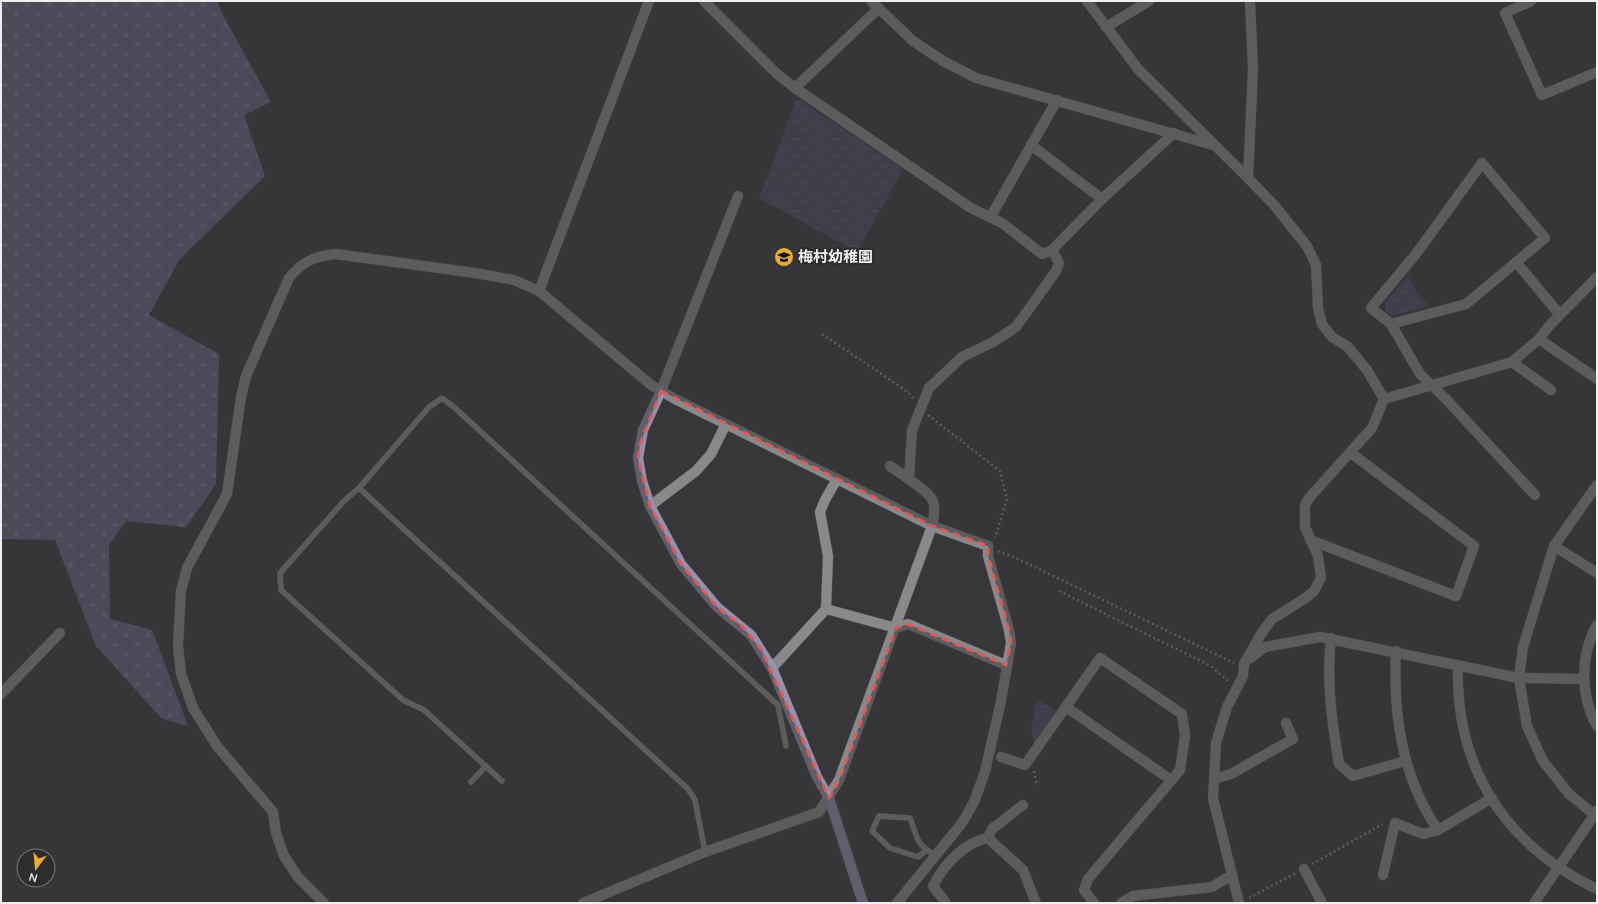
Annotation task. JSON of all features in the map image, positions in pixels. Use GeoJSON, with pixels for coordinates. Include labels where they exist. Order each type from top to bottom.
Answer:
{"type":"FeatureCollection","features":[{"type":"Feature","properties":{"kind":"street"},"geometry":{"type":"LineString","coordinates":[[539,291],[650,1]]}},
{"type":"Feature","properties":{"kind":"street"},"geometry":{"type":"LineString","coordinates":[[704,1],[778,74],[795,88],[971,208],[991,216],[1042,254],[1052,250],[1102,199],[1174,133]]}},
{"type":"Feature","properties":{"kind":"street"},"geometry":{"type":"LineString","coordinates":[[870,1],[913,41],[943,61],[976,78],[1213,145]]}},
{"type":"Feature","properties":{"kind":"street"},"geometry":{"type":"LineString","coordinates":[[1087,1],[1138,69],[1274,205],[1307,246],[1316,265],[1318,308],[1322,324],[1332,337],[1347,346],[1367,370],[1384,399]]}},
{"type":"Feature","properties":{"kind":"street"},"geometry":{"type":"LineString","coordinates":[[1106,27],[1149,1]]}},
{"type":"Feature","properties":{"kind":"street"},"geometry":{"type":"LineString","coordinates":[[1248,178],[1253,70],[1250,1]]}},
{"type":"Feature","properties":{"kind":"street"},"geometry":{"type":"LineString","coordinates":[[1531,1],[1505,13],[1542,95],[1597,72]]}},
{"type":"Feature","properties":{"kind":"street"},"geometry":{"type":"LineString","coordinates":[[795,88],[878,8]]}},
{"type":"Feature","properties":{"kind":"street"},"geometry":{"type":"LineString","coordinates":[[991,216],[1057,100]]}},
{"type":"Feature","properties":{"kind":"street"},"geometry":{"type":"LineString","coordinates":[[1031,145],[1102,199]]}},
{"type":"Feature","properties":{"kind":"street"},"geometry":{"type":"LineString","coordinates":[[1391,324],[1466,304],[1545,238],[1482,163],[1416,254],[1372,308],[1391,324],[1420,374],[1433,385],[1535,495]]}},
{"type":"Feature","properties":{"kind":"street"},"geometry":{"type":"LineString","coordinates":[[738,196],[661,391],[644,430],[638,458],[642,481],[650,506],[681,564],[717,607],[751,635],[772,668],[817,778],[829,798],[863,903]]}},
{"type":"Feature","properties":{"kind":"street"},"geometry":{"type":"LineString","coordinates":[[909,479],[912,430],[929,388],[962,357],[992,342],[1016,327],[1056,271],[1059,263],[1052,250]]}},
{"type":"Feature","properties":{"kind":"street"},"geometry":{"type":"LineString","coordinates":[[324,903],[298,877],[284,856],[276,834],[273,812],[217,746],[193,708],[181,674],[178,645],[181,591],[187,568],[228,494],[241,397],[246,376],[288,278],[300,265],[320,256],[336,254],[468,272],[514,280],[539,291],[651,385],[661,391],[932,526],[988,546],[988,556],[1009,630],[1011,643],[1001,701],[985,772],[974,802],[962,823],[897,903]]}},
{"type":"Feature","properties":{"kind":"street"},"geometry":{"type":"LineString","coordinates":[[1516,262],[1560,315]]}},
{"type":"Feature","properties":{"kind":"street"},"geometry":{"type":"LineString","coordinates":[[1384,399],[1512,362],[1538,339],[1597,277]]}},
{"type":"Feature","properties":{"kind":"street"},"geometry":{"type":"LineString","coordinates":[[1538,339],[1597,379]]}},
{"type":"Feature","properties":{"kind":"street"},"geometry":{"type":"LineString","coordinates":[[1512,362],[1551,390]]}},
{"type":"Feature","properties":{"kind":"street"},"geometry":{"type":"LineString","coordinates":[[1243,901],[1232,875],[1213,798],[1216,743],[1227,707],[1243,676],[1244,664],[1272,618],[1304,599],[1314,591],[1321,578],[1318,556],[1305,527],[1305,505],[1309,498],[1372,428],[1384,399]]}},
{"type":"Feature","properties":{"kind":"street"},"geometry":{"type":"LineString","coordinates":[[650,506],[696,471],[711,454],[726,424]]}},
{"type":"Feature","properties":{"kind":"street"},"geometry":{"type":"LineString","coordinates":[[1310,540],[1456,596],[1474,546],[1351,453]]}},
{"type":"Feature","properties":{"kind":"street"},"geometry":{"type":"LineString","coordinates":[[584,903],[705,852],[819,812],[829,798],[839,780],[896,628],[932,526],[936,510],[932,497],[890,466]]}},
{"type":"Feature","properties":{"kind":"street"},"geometry":{"type":"LineString","coordinates":[[772,668],[826,609],[828,556],[820,512],[825,500],[838,479]]}},
{"type":"Feature","properties":{"kind":"street"},"geometry":{"type":"LineString","coordinates":[[1534,903],[1596,815],[1561,786],[1543,761],[1527,726],[1520,678],[1524,647],[1554,546],[1597,487]]}},
{"type":"Feature","properties":{"kind":"street"},"geometry":{"type":"LineString","coordinates":[[1554,546],[1597,573]]}},
{"type":"Feature","properties":{"kind":"street"},"geometry":{"type":"LineString","coordinates":[[826,609],[896,628],[908,624],[1006,665]]}},
{"type":"Feature","properties":{"kind":"street"},"geometry":{"type":"LineString","coordinates":[[1597,625],[1586,655],[1584,679],[1587,700],[1597,726]]}},
{"type":"Feature","properties":{"kind":"street"},"geometry":{"type":"LineString","coordinates":[[1,694],[60,634]]}},
{"type":"Feature","properties":{"kind":"street"},"geometry":{"type":"LineString","coordinates":[[1244,664],[1264,647],[1320,637],[1396,651],[1458,666],[1520,678],[1584,679]]}},
{"type":"Feature","properties":{"kind":"street"},"geometry":{"type":"LineString","coordinates":[[1331,638],[1329,671],[1331,717],[1339,764],[1353,776],[1405,761]]}},
{"type":"Feature","properties":{"kind":"street"},"geometry":{"type":"LineString","coordinates":[[1396,651],[1395,696],[1397,722],[1405,761],[1423,806],[1438,830]]}},
{"type":"Feature","properties":{"kind":"street"},"geometry":{"type":"LineString","coordinates":[[1001,757],[1025,765],[1100,658],[1182,714],[1185,736],[1180,770],[1088,880],[1084,890],[1094,903]]}},
{"type":"Feature","properties":{"kind":"street"},"geometry":{"type":"LineString","coordinates":[[1458,666],[1458,696],[1464,734],[1479,775],[1506,821],[1536,852],[1558,867],[1597,889]]}},
{"type":"Feature","properties":{"kind":"street"},"geometry":{"type":"LineString","coordinates":[[1066,706],[1172,780]]}},
{"type":"Feature","properties":{"kind":"street"},"geometry":{"type":"LineString","coordinates":[[1214,779],[1231,774],[1293,739],[1286,723]]}},
{"type":"Feature","properties":{"kind":"street"},"geometry":{"type":"LineString","coordinates":[[1383,875],[1395,823],[1423,834],[1438,830],[1492,798]]}},
{"type":"Feature","properties":{"kind":"street"},"geometry":{"type":"LineString","coordinates":[[988,838],[992,829],[1023,805]]}},
{"type":"Feature","properties":{"kind":"street"},"geometry":{"type":"LineString","coordinates":[[946,903],[933,886],[938,875],[949,861],[980,840],[988,838]]}},
{"type":"Feature","properties":{"kind":"street"},"geometry":{"type":"LineString","coordinates":[[988,838],[1023,870],[1036,903]]}},
{"type":"Feature","properties":{"kind":"street"},"geometry":{"type":"LineString","coordinates":[[1304,869],[1322,903]]}},
{"type":"Feature","properties":{"kind":"street"},"geometry":{"type":"LineString","coordinates":[[1121,903],[1133,896],[1153,899],[1212,887],[1232,875]]}},
{"type":"Feature","properties":{"kind":"lane"},"geometry":{"type":"LineString","coordinates":[[502,781],[424,710],[403,700],[281,590],[280,573],[344,501],[359,488],[429,407],[442,398],[455,408],[778,705],[786,746]]}},
{"type":"Feature","properties":{"kind":"lane"},"geometry":{"type":"LineString","coordinates":[[359,488],[688,789],[695,800],[705,852]]}},
{"type":"Feature","properties":{"kind":"lane"},"geometry":{"type":"LineString","coordinates":[[471,782],[486,766]]}},
{"type":"Feature","properties":{"kind":"lane"},"geometry":{"type":"LineString","coordinates":[[927,850],[918,857],[890,848],[872,831],[879,816],[910,818],[921,847],[927,850],[936,856]]}},
{"type":"Feature","properties":{"kind":"path"},"geometry":{"type":"LineString","coordinates":[[822,334],[908,392],[920,408],[1000,471],[1007,499],[994,539],[988,546]]}},
{"type":"Feature","properties":{"kind":"path"},"geometry":{"type":"LineString","coordinates":[[1001,552],[1235,664],[1244,664]]}},
{"type":"Feature","properties":{"kind":"path"},"geometry":{"type":"LineString","coordinates":[[1059,591],[1211,666],[1221,677],[1237,687]]}},
{"type":"Feature","properties":{"kind":"path"},"geometry":{"type":"LineString","coordinates":[[1243,901],[1304,869],[1386,822],[1395,823]]}},
{"type":"Feature","properties":{"kind":"highlighted area"},"geometry":{"type":"Polygon","coordinates":[[[661,391],[932,526],[988,546],[988,556],[1009,630],[1011,643],[1006,665],[908,624],[896,628],[839,780],[829,798],[761,649],[742,626],[717,607],[681,564],[650,506],[638,458],[640,444],[661,391]]]}},
{"type":"Feature","properties":{"kind":"green space"},"geometry":{"type":"Polygon","coordinates":[[[1,1],[217,1],[224,17],[271,102],[244,115],[265,176],[179,260],[149,315],[219,354],[216,484],[186,527],[126,521],[109,545],[110,619],[152,630],[188,726],[162,719],[96,646],[55,540],[1,539],[1,1]]]}},
{"type":"Feature","properties":{"kind":"green space"},"geometry":{"type":"Polygon","coordinates":[[[797,98],[903,169],[857,252],[759,198],[797,98]]]}},
{"type":"Feature","properties":{"kind":"green space"},"geometry":{"type":"Polygon","coordinates":[[[1408,276],[1416,291],[1429,306],[1392,316],[1385,310],[1386,301],[1408,276]]]}},
{"type":"Feature","properties":{"kind":"green space"},"geometry":{"type":"Polygon","coordinates":[[[1037,699],[1056,712],[1035,743],[1031,731],[1037,699]]]}},
{"type":"Feature","properties":{"kind":"place","name":"梅村幼稚園"},"geometry":{"type":"Point","coordinates":[784,257]}}]}
